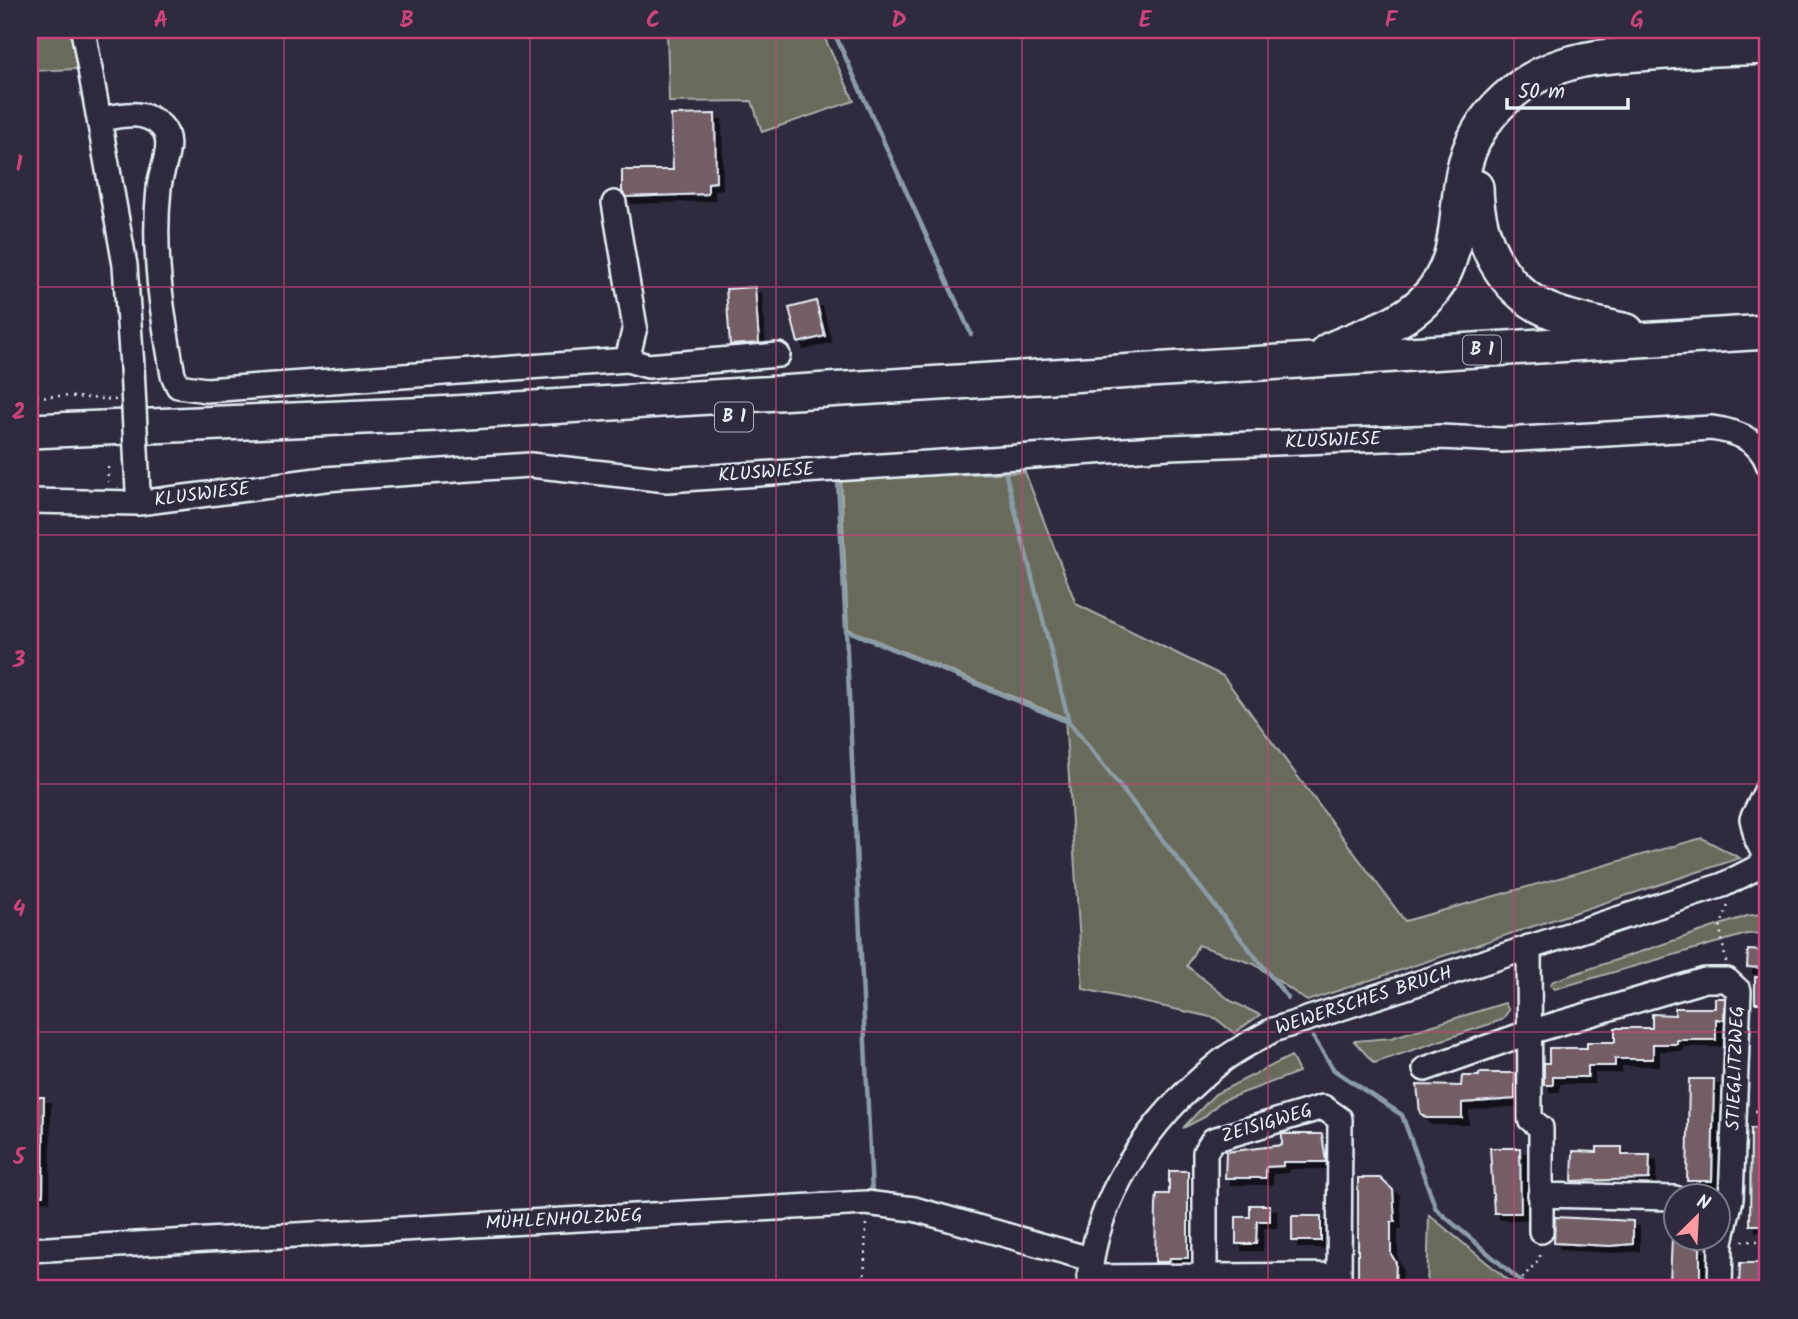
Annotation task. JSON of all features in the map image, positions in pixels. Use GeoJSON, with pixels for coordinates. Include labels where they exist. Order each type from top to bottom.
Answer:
{"type":"FeatureCollection","features":[{"type":"Feature","properties":{"kind":"highway"},"geometry":{"type":"LineString","coordinates":[[1303,362],[1392,324],[1424,302],[1441,276],[1457,241],[1463,173],[1474,137],[1497,105],[1518,86],[1546,70],[1584,59],[1727,39],[1768,47]]}},
{"type":"Feature","properties":{"kind":"highway"},"geometry":{"type":"LineString","coordinates":[[1660,339],[1553,313],[1523,295],[1501,270],[1476,218],[1475,181],[1483,147],[1503,117],[1520,99],[1541,85],[1585,74],[1685,68],[1768,69]]}},
{"type":"Feature","properties":{"kind":"highway","name":"B 1"},"geometry":{"type":"LineString","coordinates":[[30,431],[450,413],[1768,332]]}},
{"type":"Feature","properties":{"kind":"highway","name":"B 1"},"geometry":{"type":"LineString","coordinates":[[30,452],[439,434],[1768,354]]}},
{"type":"Feature","properties":{"kind":"street","name":"KLUSWIESE"},"geometry":{"type":"LineString","coordinates":[[83,30],[125,265],[138,497],[325,479],[530,465],[667,480],[1170,447],[1440,437],[1502,440],[1711,428],[1731,430],[1751,441],[1765,454],[1768,464]]}},
{"type":"Feature","properties":{"kind":"street"},"geometry":{"type":"LineString","coordinates":[[100,119],[138,114],[162,127],[168,138],[159,185],[156,261],[173,375],[178,386],[206,390],[627,360],[648,366],[778,355]]}},
{"type":"Feature","properties":{"kind":"street"},"geometry":{"type":"LineString","coordinates":[[614,203],[635,327],[627,360]]}},
{"type":"Feature","properties":{"kind":"street"},"geometry":{"type":"LineString","coordinates":[[30,501],[138,497]]}},
{"type":"Feature","properties":{"kind":"street"},"geometry":{"type":"LineString","coordinates":[[1768,787],[1752,819],[1757,840],[1768,862]]}},
{"type":"Feature","properties":{"kind":"street","name":"WEWERSCHES BRUCH"},"geometry":{"type":"LineString","coordinates":[[1089,1275],[1118,1185],[1148,1134],[1178,1098],[1221,1061],[1273,1030],[1730,882],[1768,862]]}},
{"type":"Feature","properties":{"kind":"street"},"geometry":{"type":"LineString","coordinates":[[1529,947],[1530,1119],[1541,1128],[1541,1231]]}},
{"type":"Feature","properties":{"kind":"street","name":"STIEGLITZWEG"},"geometry":{"type":"LineString","coordinates":[[1425,1069],[1530,1032],[1705,980],[1727,980],[1739,991],[1725,1182]]}},
{"type":"Feature","properties":{"kind":"street","name":"ZEISIGWEG"},"geometry":{"type":"LineString","coordinates":[[1089,1275],[1205,1276],[1338,1282],[1340,1119],[1323,1107],[1213,1140],[1205,1152],[1205,1276]]}},
{"type":"Feature","properties":{"kind":"street"},"geometry":{"type":"LineString","coordinates":[[1540,1195],[1661,1198]]}},
{"type":"Feature","properties":{"kind":"street","name":"MÜHLENHOLZWEG"},"geometry":{"type":"LineString","coordinates":[[30,1250],[866,1203],[914,1209],[1089,1275]]}},
{"type":"Feature","properties":{"kind":"street","name":"STIEGLITZWEG"},"geometry":{"type":"LineString","coordinates":[[1720,1289],[1721,1252]]}},
{"type":"Feature","properties":{"kind":"path"},"geometry":{"type":"LineString","coordinates":[[30,397],[82,397],[122,401]]}},
{"type":"Feature","properties":{"kind":"path"},"geometry":{"type":"LineString","coordinates":[[108,467],[108,492]]}},
{"type":"Feature","properties":{"kind":"path"},"geometry":{"type":"LineString","coordinates":[[1727,980],[1726,954],[1720,928],[1733,892],[1730,882]]}},
{"type":"Feature","properties":{"kind":"path"},"geometry":{"type":"LineString","coordinates":[[864,1289],[866,1203]]}},
{"type":"Feature","properties":{"kind":"path"},"geometry":{"type":"LineString","coordinates":[[1513,1289],[1540,1258],[1541,1231]]}},
{"type":"Feature","properties":{"kind":"path"},"geometry":{"type":"LineString","coordinates":[[1731,1241],[1768,1241]]}},
{"type":"Feature","properties":{"kind":"green space"},"geometry":{"type":"Polygon","coordinates":[[[30,30],[70,30],[77,69],[30,71],[30,30]]]}},
{"type":"Feature","properties":{"kind":"green space"},"geometry":{"type":"Polygon","coordinates":[[[667,30],[821,30],[854,101],[762,132],[752,101],[669,102],[667,30]]]}},
{"type":"Feature","properties":{"kind":"green space"},"geometry":{"type":"Polygon","coordinates":[[[1025,472],[1076,604],[1223,676],[1405,921],[1702,838],[1740,858],[1307,1001],[1254,964],[1198,945],[1187,966],[1231,1001],[1260,1015],[1234,1033],[1215,1018],[1083,989],[1065,718],[848,629],[841,479],[1025,472]]]}},
{"type":"Feature","properties":{"kind":"green space"},"geometry":{"type":"Polygon","coordinates":[[[1768,913],[1768,933],[1747,934],[1555,989],[1550,985],[1553,981],[1747,916],[1768,913]]]}},
{"type":"Feature","properties":{"kind":"green space"},"geometry":{"type":"Polygon","coordinates":[[[1505,1003],[1509,1010],[1502,1020],[1374,1063],[1354,1041],[1391,1038],[1505,1003]]]}},
{"type":"Feature","properties":{"kind":"green space"},"geometry":{"type":"Polygon","coordinates":[[[1291,1056],[1299,1072],[1221,1101],[1203,1118],[1183,1128],[1215,1094],[1291,1056]]]}},
{"type":"Feature","properties":{"kind":"green space"},"geometry":{"type":"Polygon","coordinates":[[[1429,1215],[1513,1284],[1507,1289],[1427,1289],[1429,1215]]]}},
{"type":"Feature","properties":{"kind":"building"},"geometry":{"type":"Polygon","coordinates":[[[715,114],[716,182],[708,183],[708,194],[626,197],[622,192],[622,170],[673,170],[671,115],[715,114]]]}},
{"type":"Feature","properties":{"kind":"building"},"geometry":{"type":"Polygon","coordinates":[[[755,287],[759,343],[730,345],[726,289],[755,287]]]}},
{"type":"Feature","properties":{"kind":"building"},"geometry":{"type":"Polygon","coordinates":[[[816,301],[825,336],[798,343],[789,308],[816,301]]]}},
{"type":"Feature","properties":{"kind":"building"},"geometry":{"type":"Polygon","coordinates":[[[1748,950],[1763,951],[1762,968],[1747,967],[1748,950]]]}},
{"type":"Feature","properties":{"kind":"building"},"geometry":{"type":"Polygon","coordinates":[[[1755,977],[1768,977],[1768,1003],[1755,1003],[1755,977]]]}},
{"type":"Feature","properties":{"kind":"building"},"geometry":{"type":"Polygon","coordinates":[[[1715,998],[1725,998],[1724,1020],[1716,1019],[1716,1040],[1677,1040],[1677,1044],[1653,1044],[1653,1059],[1615,1059],[1615,1066],[1588,1066],[1588,1077],[1553,1077],[1553,1085],[1544,1085],[1544,1063],[1549,1063],[1549,1048],[1587,1048],[1587,1042],[1615,1042],[1615,1028],[1652,1028],[1652,1014],[1675,1015],[1675,1008],[1715,1008],[1715,998]]]}},
{"type":"Feature","properties":{"kind":"building"},"geometry":{"type":"Polygon","coordinates":[[[1479,1073],[1515,1073],[1515,1099],[1462,1103],[1462,1118],[1426,1118],[1420,1113],[1417,1085],[1461,1086],[1462,1076],[1479,1076],[1479,1073]]]}},
{"type":"Feature","properties":{"kind":"building"},"geometry":{"type":"Polygon","coordinates":[[[1689,1079],[1714,1079],[1712,1181],[1687,1181],[1689,1079]]]}},
{"type":"Feature","properties":{"kind":"building"},"geometry":{"type":"Polygon","coordinates":[[[30,1097],[44,1097],[43,1195],[30,1194],[30,1097]]]}},
{"type":"Feature","properties":{"kind":"building"},"geometry":{"type":"Polygon","coordinates":[[[1751,1128],[1768,1129],[1768,1225],[1750,1225],[1751,1128]]]}},
{"type":"Feature","properties":{"kind":"building"},"geometry":{"type":"Polygon","coordinates":[[[1282,1134],[1322,1134],[1326,1162],[1283,1162],[1283,1166],[1266,1167],[1266,1178],[1225,1178],[1226,1152],[1282,1145],[1282,1134]]]}},
{"type":"Feature","properties":{"kind":"building"},"geometry":{"type":"Polygon","coordinates":[[[1597,1147],[1622,1147],[1622,1155],[1650,1155],[1649,1179],[1572,1181],[1573,1151],[1597,1152],[1597,1147]]]}},
{"type":"Feature","properties":{"kind":"building"},"geometry":{"type":"Polygon","coordinates":[[[1490,1148],[1520,1148],[1521,1213],[1494,1213],[1490,1148]]]}},
{"type":"Feature","properties":{"kind":"building"},"geometry":{"type":"Polygon","coordinates":[[[1169,1171],[1188,1171],[1188,1258],[1170,1258],[1169,1262],[1155,1262],[1157,1194],[1169,1194],[1169,1171]]]}},
{"type":"Feature","properties":{"kind":"building"},"geometry":{"type":"Polygon","coordinates":[[[1358,1178],[1380,1178],[1393,1190],[1395,1222],[1391,1222],[1391,1254],[1396,1263],[1395,1284],[1388,1289],[1358,1289],[1358,1178]]]}},
{"type":"Feature","properties":{"kind":"building"},"geometry":{"type":"Polygon","coordinates":[[[1250,1205],[1270,1205],[1270,1221],[1257,1221],[1256,1244],[1236,1244],[1236,1217],[1250,1217],[1250,1205]]]}},
{"type":"Feature","properties":{"kind":"building"},"geometry":{"type":"Polygon","coordinates":[[[1292,1216],[1321,1216],[1321,1241],[1292,1241],[1292,1216]]]}},
{"type":"Feature","properties":{"kind":"building"},"geometry":{"type":"Polygon","coordinates":[[[1555,1217],[1633,1221],[1633,1244],[1610,1246],[1554,1243],[1555,1217]]]}},
{"type":"Feature","properties":{"kind":"building"},"geometry":{"type":"Polygon","coordinates":[[[1671,1252],[1700,1252],[1700,1282],[1670,1282],[1671,1252]]]}},
{"type":"Feature","properties":{"kind":"building"},"geometry":{"type":"Polygon","coordinates":[[[1740,1263],[1767,1263],[1767,1287],[1739,1289],[1740,1263]]]}},
{"type":"Feature","properties":{"kind":"waterway"},"geometry":{"type":"LineString","coordinates":[[833,30],[971,334]]}},
{"type":"Feature","properties":{"kind":"waterway"},"geometry":{"type":"LineString","coordinates":[[1005,471],[1069,722],[1288,998]]}},
{"type":"Feature","properties":{"kind":"waterway"},"geometry":{"type":"LineString","coordinates":[[838,481],[846,630],[1068,722]]}},
{"type":"Feature","properties":{"kind":"waterway"},"geometry":{"type":"LineString","coordinates":[[846,630],[872,1194]]}},
{"type":"Feature","properties":{"kind":"waterway"},"geometry":{"type":"LineString","coordinates":[[1313,1037],[1334,1070],[1402,1115],[1436,1209],[1530,1289]]}}]}
